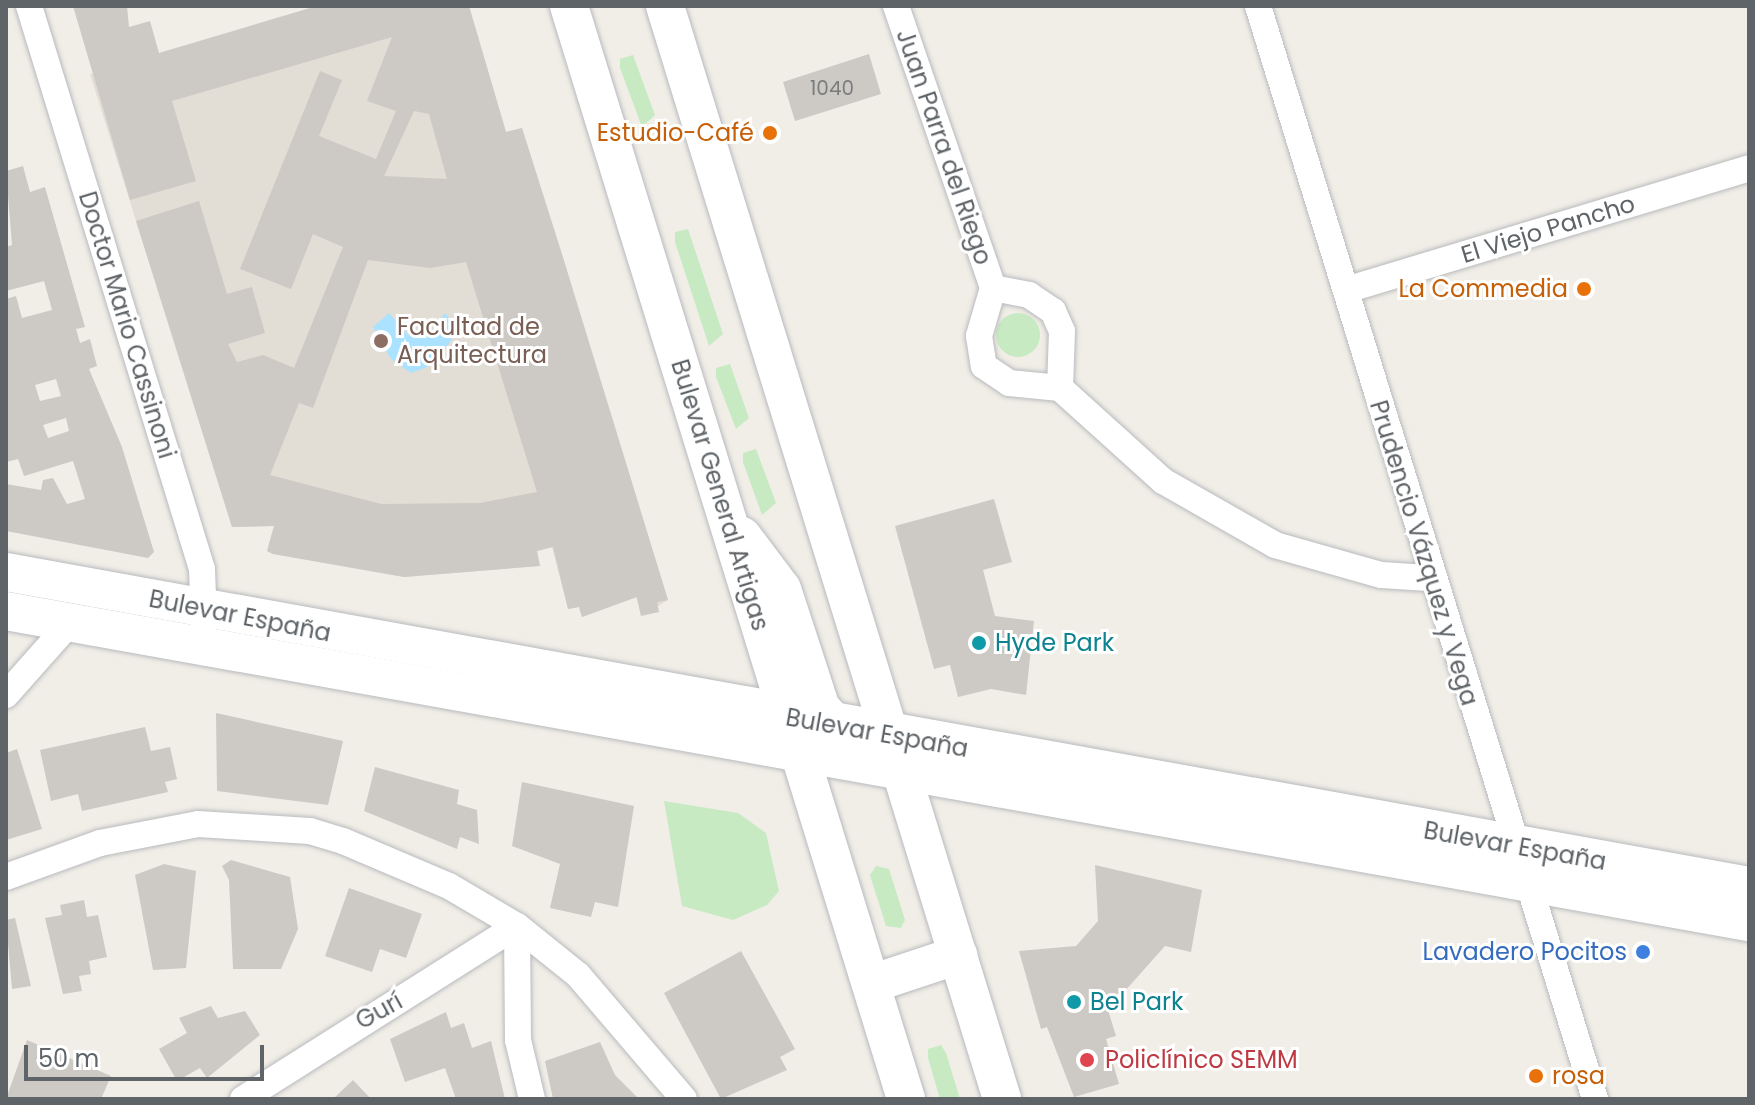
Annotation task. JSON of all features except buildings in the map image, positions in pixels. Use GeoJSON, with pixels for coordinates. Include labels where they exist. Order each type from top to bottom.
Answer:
{"type":"FeatureCollection","features":[{"type":"Feature","properties":{"kind":"main road","name":"Bulevar General Artigas"},"geometry":{"type":"LineString","coordinates":[[569,6],[906,1099]]}},
{"type":"Feature","properties":{"kind":"main road"},"geometry":{"type":"LineString","coordinates":[[665,6],[1002,1099]]}},
{"type":"Feature","properties":{"kind":"main road"},"geometry":{"type":"LineString","coordinates":[[726,515],[782,589],[814,692],[838,727],[902,776]]}},
{"type":"Feature","properties":{"kind":"main road","name":"Bulevar España"},"geometry":{"type":"LineString","coordinates":[[6,572],[788,718],[1749,886]]}},
{"type":"Feature","properties":{"kind":"main road","name":"Bulevar España"},"geometry":{"type":"LineString","coordinates":[[6,611],[902,776],[1749,922]]}},
{"type":"Feature","properties":{"kind":"main road"},"geometry":{"type":"LineString","coordinates":[[871,984],[958,955]]}},
{"type":"Feature","properties":{"kind":"street","name":"Doctor Mario Cassinoni"},"geometry":{"type":"LineString","coordinates":[[29,6],[202,569],[206,609],[201,646]]}},
{"type":"Feature","properties":{"kind":"street","name":"Juan Parra del Riego"},"geometry":{"type":"LineString","coordinates":[[896,6],[993,288],[979,336],[984,366],[1009,383],[1060,388],[1062,331],[1053,311],[1029,295],[993,288]]}},
{"type":"Feature","properties":{"kind":"street","name":"Prudencio Vázquez y Vega"},"geometry":{"type":"LineString","coordinates":[[1258,6],[1346,290],[1429,578],[1595,1099]]}},
{"type":"Feature","properties":{"kind":"street","name":"El Viejo Pancho"},"geometry":{"type":"LineString","coordinates":[[1346,290],[1749,168]]}},
{"type":"Feature","properties":{"kind":"street"},"geometry":{"type":"LineString","coordinates":[[1060,388],[1163,481],[1222,519],[1330,564],[1429,578]]}},
{"type":"Feature","properties":{"kind":"street"},"geometry":{"type":"LineString","coordinates":[[6,695],[70,623]]}},
{"type":"Feature","properties":{"kind":"street"},"geometry":{"type":"LineString","coordinates":[[6,877],[149,830],[268,826],[310,831],[382,854],[517,926],[578,975],[684,1099]]}},
{"type":"Feature","properties":{"kind":"street"},"geometry":{"type":"LineString","coordinates":[[517,926],[518,1040],[532,1099]]}},
{"type":"Feature","properties":{"kind":"street","name":"Gurí"},"geometry":{"type":"LineString","coordinates":[[243,1099],[517,926]]}},
{"type":"Feature","properties":{"kind":"shaded area","name":"Facultad de Arquitectura"},"geometry":{"type":"Polygon","coordinates":[[[317,6],[469,6],[506,132],[522,128],[668,600],[641,616],[636,597],[582,617],[579,607],[568,609],[552,547],[537,551],[540,566],[404,577],[273,554],[267,551],[274,526],[232,527],[90,74],[317,6]]]}},
{"type":"Feature","properties":{"kind":"green space"},"geometry":{"type":"Polygon","coordinates":[[[633,55],[655,115],[642,127],[620,68],[620,59],[633,55]]]}},
{"type":"Feature","properties":{"kind":"green space"},"geometry":{"type":"Polygon","coordinates":[[[688,229],[723,334],[709,346],[675,242],[675,232],[688,229]]]}},
{"type":"Feature","properties":{"kind":"green space"},"geometry":{"type":"Polygon","coordinates":[[[1018,313],[1033,320],[1040,335],[1033,350],[1018,357],[1003,350],[996,335],[1003,320],[1018,313]]]}},
{"type":"Feature","properties":{"kind":"green space"},"geometry":{"type":"Polygon","coordinates":[[[730,364],[749,418],[736,429],[716,377],[716,368],[730,364]]]}},
{"type":"Feature","properties":{"kind":"green space"},"geometry":{"type":"Polygon","coordinates":[[[756,449],[776,503],[762,515],[743,462],[743,453],[756,449]]]}},
{"type":"Feature","properties":{"kind":"green space"},"geometry":{"type":"Polygon","coordinates":[[[664,801],[738,813],[766,833],[779,891],[767,905],[733,920],[682,906],[664,801]]]}},
{"type":"Feature","properties":{"kind":"green space"},"geometry":{"type":"Polygon","coordinates":[[[876,866],[889,869],[905,920],[901,928],[886,926],[870,875],[876,866]]]}},
{"type":"Feature","properties":{"kind":"green space"},"geometry":{"type":"Polygon","coordinates":[[[941,1045],[960,1099],[940,1099],[928,1049],[941,1045]]]}},
{"type":"Feature","properties":{"kind":"water"},"geometry":{"type":"Polygon","coordinates":[[[389,313],[408,335],[430,333],[445,313],[458,330],[435,364],[411,373],[390,358],[373,327],[389,313]]]}},
{"type":"Feature","properties":{"kind":"place","name":"Estudio-Café"},"geometry":{"type":"Point","coordinates":[770,133]}},
{"type":"Feature","properties":{"kind":"place","name":"La Commedia"},"geometry":{"type":"Point","coordinates":[1584,289]}},
{"type":"Feature","properties":{"kind":"place","name":"Facultad de Arquitectura"},"geometry":{"type":"Point","coordinates":[381,341]}},
{"type":"Feature","properties":{"kind":"place","name":"Hyde Park"},"geometry":{"type":"Point","coordinates":[979,643]}},
{"type":"Feature","properties":{"kind":"place","name":"Lavadero Pocitos"},"geometry":{"type":"Point","coordinates":[1643,952]}},
{"type":"Feature","properties":{"kind":"place","name":"Bel Park"},"geometry":{"type":"Point","coordinates":[1074,1002]}},
{"type":"Feature","properties":{"kind":"place","name":"Policlínico SEMM"},"geometry":{"type":"Point","coordinates":[1087,1060]}},
{"type":"Feature","properties":{"kind":"place","name":"rosa"},"geometry":{"type":"Point","coordinates":[1536,1076]}}]}
